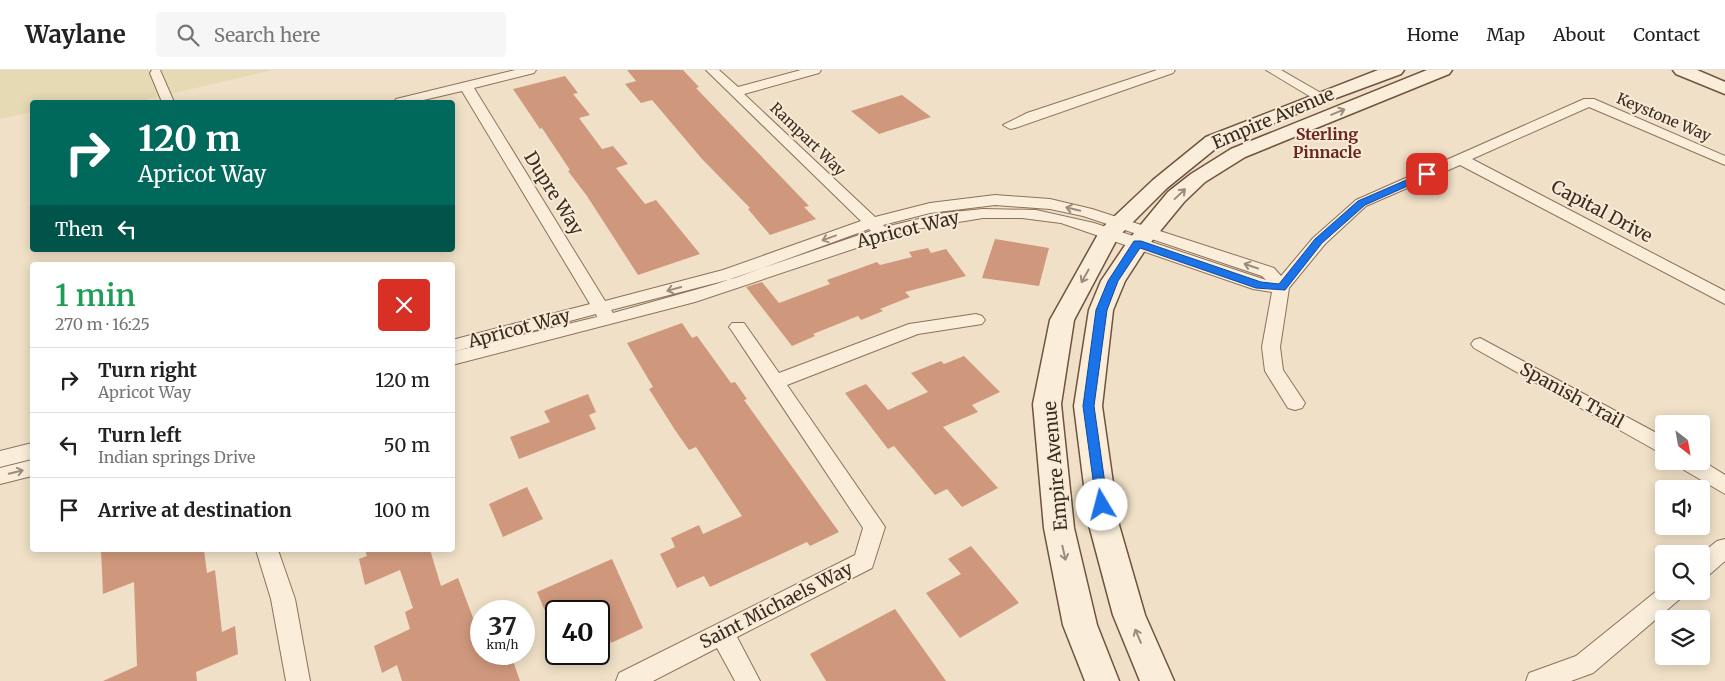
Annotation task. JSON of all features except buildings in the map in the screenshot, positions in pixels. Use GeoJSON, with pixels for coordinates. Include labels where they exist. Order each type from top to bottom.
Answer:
{"type":"FeatureCollection","features":[{"type":"Feature","properties":{"kind":"street"},"geometry":{"type":"LineString","coordinates":[[167,100],[155,72],[171,70]]}},
{"type":"Feature","properties":{"kind":"street"},"geometry":{"type":"LineString","coordinates":[[409,100],[530,70]]}},
{"type":"Feature","properties":{"kind":"street","name":"Rampart Way"},"geometry":{"type":"LineString","coordinates":[[712,70],[876,227]]}},
{"type":"Feature","properties":{"kind":"street"},"geometry":{"type":"LineString","coordinates":[[736,92],[815,70]]}},
{"type":"Feature","properties":{"kind":"street"},"geometry":{"type":"LineString","coordinates":[[1010,125],[1169,70]]}},
{"type":"Feature","properties":{"kind":"street"},"geometry":{"type":"LineString","coordinates":[[1272,70],[1321,97]]}},
{"type":"Feature","properties":{"kind":"street","name":"Empire Avenue"},"geometry":{"type":"LineString","coordinates":[[1102,681],[1080,625],[1059,528],[1047,404],[1062,320],[1129,233],[1160,184],[1213,141],[1321,97],[1395,70]]}},
{"type":"Feature","properties":{"kind":"street","name":"Empire Avenue"},"geometry":{"type":"LineString","coordinates":[[1157,681],[1129,615],[1104,525],[1088,406],[1101,310],[1129,233],[1190,184],[1238,152],[1443,70]]}},
{"type":"Feature","properties":{"kind":"street"},"geometry":{"type":"LineString","coordinates":[[1682,70],[1725,88]]}},
{"type":"Feature","properties":{"kind":"street"},"geometry":{"type":"LineString","coordinates":[[1712,70],[1725,75]]}},
{"type":"Feature","properties":{"kind":"street","name":"Dupre Way"},"geometry":{"type":"LineString","coordinates":[[466,86],[605,313]]}},
{"type":"Feature","properties":{"kind":"street"},"geometry":{"type":"LineString","coordinates":[[1295,403],[1274,371],[1271,347],[1281,288],[1319,241],[1361,203],[1589,102]]}},
{"type":"Feature","properties":{"kind":"street","name":"Keystone Way"},"geometry":{"type":"LineString","coordinates":[[1589,102],[1725,161]]}},
{"type":"Feature","properties":{"kind":"street","name":"Capital Drive"},"geometry":{"type":"LineString","coordinates":[[1460,159],[1725,298]]}},
{"type":"Feature","properties":{"kind":"street","name":"Apricot Way"},"geometry":{"type":"LineString","coordinates":[[455,345],[724,288],[876,227],[941,217],[992,212],[1053,217],[1129,233],[1268,272],[1281,288]]}},
{"type":"Feature","properties":{"kind":"street","name":"Apricot Way"},"geometry":{"type":"LineString","coordinates":[[455,358],[605,313]]}},
{"type":"Feature","properties":{"kind":"street"},"geometry":{"type":"LineString","coordinates":[[775,382],[915,328],[976,320]]}},
{"type":"Feature","properties":{"kind":"street","name":"Saint Michaels Way"},"geometry":{"type":"LineString","coordinates":[[628,681],[864,560],[874,527],[738,326]]}},
{"type":"Feature","properties":{"kind":"street","name":"Spanish Trail"},"geometry":{"type":"LineString","coordinates":[[1480,344],[1655,442]]}},
{"type":"Feature","properties":{"kind":"street"},"geometry":{"type":"LineString","coordinates":[[0,459],[30,452]]}},
{"type":"Feature","properties":{"kind":"street"},"geometry":{"type":"LineString","coordinates":[[0,476],[30,468]]}},
{"type":"Feature","properties":{"kind":"street"},"geometry":{"type":"LineString","coordinates":[[1700,470],[1725,486]]}},
{"type":"Feature","properties":{"kind":"street"},"geometry":{"type":"LineString","coordinates":[[1710,560],[1725,548]]}},
{"type":"Feature","properties":{"kind":"street"},"geometry":{"type":"LineString","coordinates":[[269,552],[283,599],[298,681]]}},
{"type":"Feature","properties":{"kind":"street"},"geometry":{"type":"LineString","coordinates":[[1538,681],[1584,665],[1662,600]]}},
{"type":"Feature","properties":{"kind":"street"},"geometry":{"type":"LineString","coordinates":[[722,633],[748,681]]}},
{"type":"Feature","properties":{"kind":"shaded area"},"geometry":{"type":"Polygon","coordinates":[[[0,70],[273,70],[145,100],[30,100],[30,112],[0,119],[0,70]]]}},
{"type":"Feature","properties":{"kind":"district","name":"Sterling Pinnacle"},"geometry":{"type":"Point","coordinates":[1327,143]}},
{"type":"Feature","properties":{"kind":"route"},"geometry":{"type":"LineString","coordinates":[[1102,505],[1088,406],[1101,310],[1113,281],[1138,244],[1260,285],[1281,288],[1319,241],[1361,203],[1427,174]]}}]}
